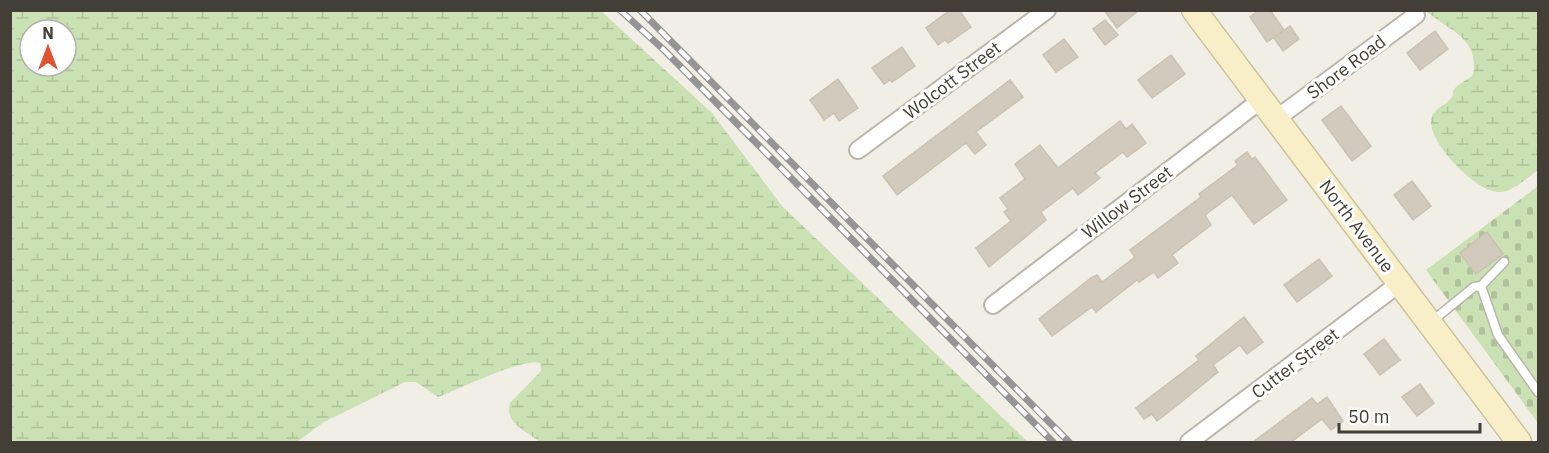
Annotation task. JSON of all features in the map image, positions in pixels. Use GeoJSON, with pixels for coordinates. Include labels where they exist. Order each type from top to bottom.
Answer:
{"type":"FeatureCollection","features":[{"type":"Feature","properties":{"kind":"street","name":"Wolcott Street"},"geometry":{"type":"LineString","coordinates":[[858,150],[1047,10]]}},
{"type":"Feature","properties":{"kind":"street","name":"North Avenue"},"geometry":{"type":"LineString","coordinates":[[1194,10],[1519,442]]}},
{"type":"Feature","properties":{"kind":"street","name":"Shore Road"},"geometry":{"type":"LineString","coordinates":[[1276,119],[1416,15]]}},
{"type":"Feature","properties":{"kind":"street","name":"Willow Street"},"geometry":{"type":"LineString","coordinates":[[993,305],[1261,100]]}},
{"type":"Feature","properties":{"kind":"street","name":"Cutter Street"},"geometry":{"type":"LineString","coordinates":[[1189,442],[1400,283]]}},
{"type":"Feature","properties":{"kind":"lane"},"geometry":{"type":"LineString","coordinates":[[1429,324],[1474,287],[1481,286],[1504,262]]}},
{"type":"Feature","properties":{"kind":"lane"},"geometry":{"type":"LineString","coordinates":[[1481,286],[1498,335],[1539,392]]}},
{"type":"Feature","properties":{"kind":"green space"},"geometry":{"type":"Polygon","coordinates":[[[10,11],[601,11],[712,113],[782,206],[1028,442],[540,442],[513,422],[509,410],[510,403],[541,371],[540,363],[531,363],[505,369],[438,397],[416,382],[405,382],[324,422],[297,442],[11,442],[10,11]]]}},
{"type":"Feature","properties":{"kind":"green space"},"geometry":{"type":"Polygon","coordinates":[[[1426,11],[1538,11],[1538,170],[1509,190],[1498,192],[1478,184],[1456,165],[1438,142],[1433,131],[1432,117],[1453,96],[1455,88],[1473,75],[1474,62],[1472,52],[1461,37],[1426,11]]]}},
{"type":"Feature","properties":{"kind":"green space"},"geometry":{"type":"Polygon","coordinates":[[[1538,186],[1538,423],[1426,270],[1538,186]]]}},
{"type":"Feature","properties":{"kind":"building"},"geometry":{"type":"Polygon","coordinates":[[[950,10],[959,10],[971,27],[948,43],[945,40],[938,45],[926,28],[950,10]]]}},
{"type":"Feature","properties":{"kind":"building"},"geometry":{"type":"Polygon","coordinates":[[[1104,10],[1139,10],[1117,28],[1104,10]]]}},
{"type":"Feature","properties":{"kind":"building"},"geometry":{"type":"Polygon","coordinates":[[[1259,10],[1270,10],[1284,30],[1267,42],[1250,17],[1259,10]]]}},
{"type":"Feature","properties":{"kind":"building"},"geometry":{"type":"Polygon","coordinates":[[[1105,20],[1118,35],[1105,45],[1093,29],[1105,20]]]}},
{"type":"Feature","properties":{"kind":"building"},"geometry":{"type":"Polygon","coordinates":[[[1290,26],[1299,39],[1283,51],[1274,38],[1290,26]]]}},
{"type":"Feature","properties":{"kind":"building"},"geometry":{"type":"Polygon","coordinates":[[[1435,31],[1448,49],[1420,70],[1407,53],[1435,31]]]}},
{"type":"Feature","properties":{"kind":"building"},"geometry":{"type":"Polygon","coordinates":[[[1064,39],[1078,57],[1056,72],[1043,55],[1064,39]]]}},
{"type":"Feature","properties":{"kind":"building"},"geometry":{"type":"Polygon","coordinates":[[[902,47],[915,66],[892,82],[890,80],[884,84],[872,68],[902,47]]]}},
{"type":"Feature","properties":{"kind":"building"},"geometry":{"type":"Polygon","coordinates":[[[1171,55],[1185,74],[1152,98],[1138,80],[1171,55]]]}},
{"type":"Feature","properties":{"kind":"building"},"geometry":{"type":"Polygon","coordinates":[[[838,79],[858,108],[839,121],[834,113],[824,120],[810,100],[838,79]]]}},
{"type":"Feature","properties":{"kind":"building"},"geometry":{"type":"Polygon","coordinates":[[[1010,80],[1023,97],[976,132],[986,145],[975,154],[966,143],[897,195],[883,176],[1010,80]]]}},
{"type":"Feature","properties":{"kind":"building"},"geometry":{"type":"Polygon","coordinates":[[[1341,106],[1371,146],[1352,161],[1322,120],[1341,106]]]}},
{"type":"Feature","properties":{"kind":"building"},"geometry":{"type":"Polygon","coordinates":[[[1120,121],[1126,129],[1132,124],[1146,143],[1127,157],[1123,152],[1095,173],[1100,178],[1078,195],[1073,188],[1041,212],[1046,220],[989,267],[976,248],[1011,221],[1004,212],[1008,209],[1000,198],[1025,179],[1015,164],[1040,145],[1058,168],[1120,121]]]}},
{"type":"Feature","properties":{"kind":"building"},"geometry":{"type":"Polygon","coordinates":[[[1247,152],[1252,159],[1255,157],[1287,200],[1254,224],[1232,195],[1205,215],[1211,225],[1172,255],[1178,263],[1158,278],[1154,272],[1139,282],[1137,280],[1096,312],[1092,307],[1052,336],[1039,319],[1091,278],[1097,275],[1102,282],[1135,257],[1130,250],[1201,197],[1199,194],[1238,165],[1235,161],[1247,152]]]}},
{"type":"Feature","properties":{"kind":"building"},"geometry":{"type":"Polygon","coordinates":[[[1412,181],[1431,206],[1413,220],[1394,195],[1412,181]]]}},
{"type":"Feature","properties":{"kind":"building"},"geometry":{"type":"Polygon","coordinates":[[[1487,232],[1503,254],[1476,274],[1460,253],[1487,232]]]}},
{"type":"Feature","properties":{"kind":"building"},"geometry":{"type":"Polygon","coordinates":[[[1319,259],[1332,276],[1297,302],[1284,285],[1319,259]]]}},
{"type":"Feature","properties":{"kind":"building"},"geometry":{"type":"Polygon","coordinates":[[[1244,317],[1263,342],[1247,354],[1240,345],[1213,365],[1218,372],[1157,421],[1152,414],[1144,419],[1136,408],[1199,360],[1196,356],[1244,317]]]}},
{"type":"Feature","properties":{"kind":"building"},"geometry":{"type":"Polygon","coordinates":[[[1384,339],[1400,360],[1380,375],[1364,354],[1384,339]]]}},
{"type":"Feature","properties":{"kind":"building"},"geometry":{"type":"Polygon","coordinates":[[[1420,384],[1434,403],[1417,416],[1402,397],[1420,384]]]}},
{"type":"Feature","properties":{"kind":"building"},"geometry":{"type":"Polygon","coordinates":[[[1327,397],[1343,421],[1331,430],[1322,419],[1291,442],[1253,442],[1312,398],[1317,404],[1327,397]]]}},
{"type":"Feature","properties":{"kind":"railway"},"geometry":{"type":"LineString","coordinates":[[620,10],[664,50],[1053,442]]}},
{"type":"Feature","properties":{"kind":"railway"},"geometry":{"type":"LineString","coordinates":[[640,10],[1069,442]]}}]}
